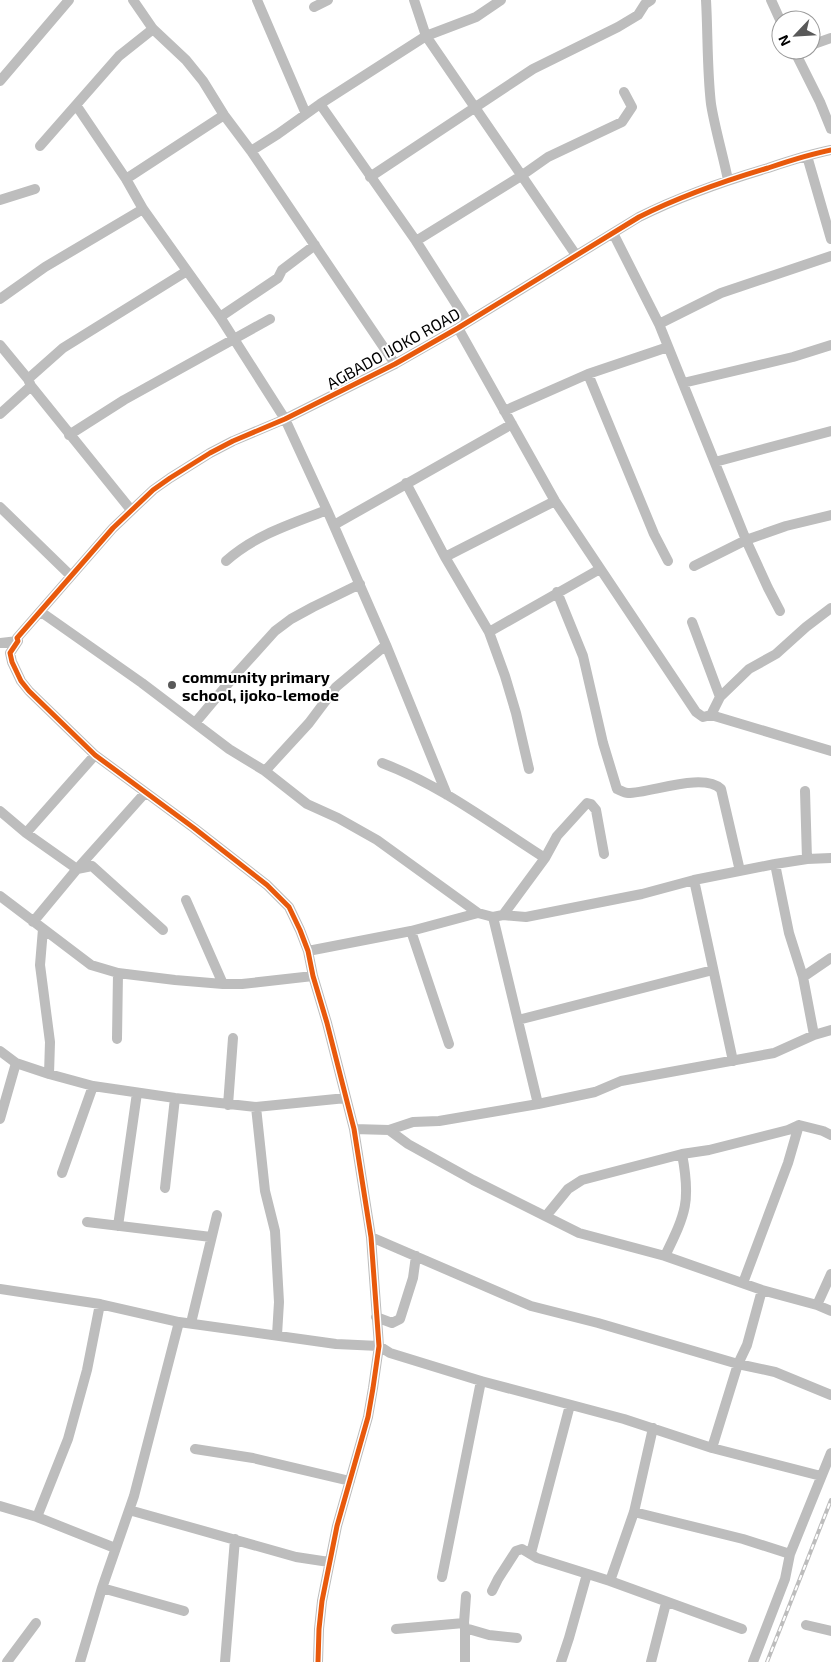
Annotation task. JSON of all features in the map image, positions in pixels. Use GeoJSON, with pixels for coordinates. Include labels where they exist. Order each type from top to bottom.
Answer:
{"type":"FeatureCollection","features":[{"type":"Feature","properties":{"kind":"street"},"geometry":{"type":"LineString","coordinates":[[0,81],[69,0]]}},
{"type":"Feature","properties":{"kind":"street"},"geometry":{"type":"LineString","coordinates":[[133,0],[153,29],[186,60],[203,81],[224,115],[251,151],[395,364]]}},
{"type":"Feature","properties":{"kind":"street"},"geometry":{"type":"LineString","coordinates":[[257,0],[306,114]]}},
{"type":"Feature","properties":{"kind":"street"},"geometry":{"type":"LineString","coordinates":[[314,7],[328,0]]}},
{"type":"Feature","properties":{"kind":"street"},"geometry":{"type":"LineString","coordinates":[[414,0],[426,36],[576,256]]}},
{"type":"Feature","properties":{"kind":"street"},"geometry":{"type":"LineString","coordinates":[[251,151],[426,36],[476,16],[501,0]]}},
{"type":"Feature","properties":{"kind":"street"},"geometry":{"type":"LineString","coordinates":[[370,177],[533,69],[618,27],[638,15],[645,4],[651,0]]}},
{"type":"Feature","properties":{"kind":"street"},"geometry":{"type":"LineString","coordinates":[[706,0],[709,81],[712,107],[728,180]]}},
{"type":"Feature","properties":{"kind":"street"},"geometry":{"type":"LineString","coordinates":[[40,146],[119,56],[153,29]]}},
{"type":"Feature","properties":{"kind":"street"},"geometry":{"type":"LineString","coordinates":[[800,60],[831,130]]}},
{"type":"Feature","properties":{"kind":"street"},"geometry":{"type":"LineString","coordinates":[[416,240],[521,176],[548,156],[622,122],[632,107],[624,92]]}},
{"type":"Feature","properties":{"kind":"street"},"geometry":{"type":"LineString","coordinates":[[320,104],[416,240],[467,321]]}},
{"type":"Feature","properties":{"kind":"street"},"geometry":{"type":"LineString","coordinates":[[76,105],[126,178],[143,209],[234,338],[285,419],[360,584],[447,795]]}},
{"type":"Feature","properties":{"kind":"street"},"geometry":{"type":"LineString","coordinates":[[126,178],[224,115]]}},
{"type":"Feature","properties":{"kind":"street","name":"AGBADO IJOKO ROAD"},"geometry":{"type":"LineString","coordinates":[[18,641],[17,638],[131,510],[153,490],[210,453],[285,419],[395,364],[458,328],[640,217],[674,200],[728,180],[831,150]]}},
{"type":"Feature","properties":{"kind":"street"},"geometry":{"type":"LineString","coordinates":[[806,156],[831,239]]}},
{"type":"Feature","properties":{"kind":"street"},"geometry":{"type":"LineString","coordinates":[[0,200],[35,189]]}},
{"type":"Feature","properties":{"kind":"street"},"geometry":{"type":"LineString","coordinates":[[0,299],[45,267],[143,209]]}},
{"type":"Feature","properties":{"kind":"street"},"geometry":{"type":"LineString","coordinates":[[613,233],[658,324],[746,540],[780,611]]}},
{"type":"Feature","properties":{"kind":"street"},"geometry":{"type":"LineString","coordinates":[[220,317],[278,278],[282,270],[315,245]]}},
{"type":"Feature","properties":{"kind":"street"},"geometry":{"type":"LineString","coordinates":[[658,324],[721,293],[831,256]]}},
{"type":"Feature","properties":{"kind":"street"},"geometry":{"type":"LineString","coordinates":[[0,414],[63,348],[187,271]]}},
{"type":"Feature","properties":{"kind":"street"},"geometry":{"type":"LineString","coordinates":[[69,435],[124,400],[270,319]]}},
{"type":"Feature","properties":{"kind":"street"},"geometry":{"type":"LineString","coordinates":[[458,328],[555,501],[696,712],[703,716],[711,715],[830,749]]}},
{"type":"Feature","properties":{"kind":"street"},"geometry":{"type":"LineString","coordinates":[[0,345],[69,435],[131,510]]}},
{"type":"Feature","properties":{"kind":"street"},"geometry":{"type":"LineString","coordinates":[[683,383],[793,357],[831,345]]}},
{"type":"Feature","properties":{"kind":"street"},"geometry":{"type":"LineString","coordinates":[[504,411],[588,374],[668,347]]}},
{"type":"Feature","properties":{"kind":"street"},"geometry":{"type":"LineString","coordinates":[[588,374],[654,534],[668,561]]}},
{"type":"Feature","properties":{"kind":"street"},"geometry":{"type":"LineString","coordinates":[[334,525],[512,424]]}},
{"type":"Feature","properties":{"kind":"street"},"geometry":{"type":"LineString","coordinates":[[715,462],[831,431]]}},
{"type":"Feature","properties":{"kind":"street"},"geometry":{"type":"LineString","coordinates":[[406,484],[489,632],[516,713],[529,769]]}},
{"type":"Feature","properties":{"kind":"street"},"geometry":{"type":"LineString","coordinates":[[446,557],[555,501]]}},
{"type":"Feature","properties":{"kind":"street"},"geometry":{"type":"LineString","coordinates":[[0,507],[72,576]]}},
{"type":"Feature","properties":{"kind":"street"},"geometry":{"type":"LineString","coordinates":[[226,561],[240,548],[272,531],[327,510]]}},
{"type":"Feature","properties":{"kind":"street"},"geometry":{"type":"LineString","coordinates":[[694,566],[746,540],[786,526],[831,515]]}},
{"type":"Feature","properties":{"kind":"street"},"geometry":{"type":"LineString","coordinates":[[489,632],[600,569]]}},
{"type":"Feature","properties":{"kind":"street"},"geometry":{"type":"LineString","coordinates":[[195,723],[275,631],[305,611],[360,584]]}},
{"type":"Feature","properties":{"kind":"street"},"geometry":{"type":"LineString","coordinates":[[557,592],[583,656],[603,743],[617,789],[627,793],[689,783],[716,784],[721,789],[740,871]]}},
{"type":"Feature","properties":{"kind":"street"},"geometry":{"type":"LineString","coordinates":[[711,715],[720,697],[749,669],[776,654],[831,608]]}},
{"type":"Feature","properties":{"kind":"street"},"geometry":{"type":"LineString","coordinates":[[41,612],[229,749],[265,771],[306,804],[338,818],[377,840],[478,913]]}},
{"type":"Feature","properties":{"kind":"street"},"geometry":{"type":"LineString","coordinates":[[692,622],[720,697]]}},
{"type":"Feature","properties":{"kind":"street"},"geometry":{"type":"LineString","coordinates":[[0,643],[18,641]]}},
{"type":"Feature","properties":{"kind":"street"},"geometry":{"type":"LineString","coordinates":[[18,641],[10,653],[21,681],[95,756],[242,864],[281,898],[294,918],[308,951],[354,1129],[371,1237],[379,1346],[371,1402],[329,1562],[320,1614],[318,1662]]}},
{"type":"Feature","properties":{"kind":"street"},"geometry":{"type":"LineString","coordinates":[[265,771],[309,723],[336,687],[386,645]]}},
{"type":"Feature","properties":{"kind":"street"},"geometry":{"type":"LineString","coordinates":[[26,833],[95,756]]}},
{"type":"Feature","properties":{"kind":"street"},"geometry":{"type":"LineString","coordinates":[[382,763],[407,772],[447,795],[545,858]]}},
{"type":"Feature","properties":{"kind":"street"},"geometry":{"type":"LineString","coordinates":[[804,791],[807,859]]}},
{"type":"Feature","properties":{"kind":"street"},"geometry":{"type":"LineString","coordinates":[[33,922],[77,869],[145,794]]}},
{"type":"Feature","properties":{"kind":"street"},"geometry":{"type":"LineString","coordinates":[[538,1104],[518,1020],[498,916],[545,858],[557,836],[587,803],[596,810],[604,854]]}},
{"type":"Feature","properties":{"kind":"street"},"geometry":{"type":"LineString","coordinates":[[0,811],[26,833],[77,869],[92,866],[163,930]]}},
{"type":"Feature","properties":{"kind":"street"},"geometry":{"type":"LineString","coordinates":[[308,951],[411,931],[478,913],[526,917],[553,913],[642,894],[694,880],[775,864],[807,859],[831,858]]}},
{"type":"Feature","properties":{"kind":"street"},"geometry":{"type":"LineString","coordinates":[[775,864],[790,933],[803,977],[814,1035]]}},
{"type":"Feature","properties":{"kind":"street"},"geometry":{"type":"LineString","coordinates":[[694,880],[711,951],[712,970],[733,1061]]}},
{"type":"Feature","properties":{"kind":"street"},"geometry":{"type":"LineString","coordinates":[[0,896],[91,965],[118,973],[223,984],[242,984],[313,976]]}},
{"type":"Feature","properties":{"kind":"street"},"geometry":{"type":"LineString","coordinates":[[186,900],[223,984]]}},
{"type":"Feature","properties":{"kind":"street"},"geometry":{"type":"LineString","coordinates":[[43,929],[40,965],[50,1042],[49,1074]]}},
{"type":"Feature","properties":{"kind":"street"},"geometry":{"type":"LineString","coordinates":[[411,931],[449,1044]]}},
{"type":"Feature","properties":{"kind":"street"},"geometry":{"type":"LineString","coordinates":[[803,977],[831,958]]}},
{"type":"Feature","properties":{"kind":"street"},"geometry":{"type":"LineString","coordinates":[[518,1020],[712,970]]}},
{"type":"Feature","properties":{"kind":"street"},"geometry":{"type":"LineString","coordinates":[[117,1039],[118,973]]}},
{"type":"Feature","properties":{"kind":"street"},"geometry":{"type":"LineString","coordinates":[[354,1129],[388,1130],[413,1122],[440,1121],[538,1104],[594,1092],[621,1082],[774,1053],[814,1035],[831,1030]]}},
{"type":"Feature","properties":{"kind":"street"},"geometry":{"type":"LineString","coordinates":[[228,1105],[233,1038]]}},
{"type":"Feature","properties":{"kind":"street"},"geometry":{"type":"LineString","coordinates":[[0,1051],[16,1063],[93,1086],[175,1098],[228,1105],[256,1106],[346,1098]]}},
{"type":"Feature","properties":{"kind":"street"},"geometry":{"type":"LineString","coordinates":[[0,1119],[16,1063]]}},
{"type":"Feature","properties":{"kind":"street"},"geometry":{"type":"LineString","coordinates":[[62,1173],[93,1086]]}},
{"type":"Feature","properties":{"kind":"street"},"geometry":{"type":"LineString","coordinates":[[118,1226],[137,1092]]}},
{"type":"Feature","properties":{"kind":"street"},"geometry":{"type":"LineString","coordinates":[[164,1188],[175,1098]]}},
{"type":"Feature","properties":{"kind":"street"},"geometry":{"type":"LineString","coordinates":[[256,1106],[265,1191],[275,1231],[279,1302],[276,1335]]}},
{"type":"Feature","properties":{"kind":"street"},"geometry":{"type":"LineString","coordinates":[[546,1216],[568,1189],[582,1180],[682,1154],[709,1150],[788,1130],[799,1125],[831,1135]]}},
{"type":"Feature","properties":{"kind":"street"},"geometry":{"type":"LineString","coordinates":[[743,1283],[788,1163],[799,1125]]}},
{"type":"Feature","properties":{"kind":"street"},"geometry":{"type":"LineString","coordinates":[[388,1130],[408,1144],[474,1180],[579,1233],[665,1256],[762,1290],[817,1305],[831,1311]]}},
{"type":"Feature","properties":{"kind":"street"},"geometry":{"type":"LineString","coordinates":[[665,1256],[686,1208],[687,1179],[682,1154]]}},
{"type":"Feature","properties":{"kind":"street"},"geometry":{"type":"LineString","coordinates":[[191,1323],[217,1215]]}},
{"type":"Feature","properties":{"kind":"street"},"geometry":{"type":"LineString","coordinates":[[87,1222],[211,1237]]}},
{"type":"Feature","properties":{"kind":"street"},"geometry":{"type":"LineString","coordinates":[[371,1237],[531,1306],[598,1323],[738,1364],[775,1372],[831,1395]]}},
{"type":"Feature","properties":{"kind":"street"},"geometry":{"type":"LineString","coordinates":[[376,1317],[392,1323],[400,1318],[413,1278],[416,1256]]}},
{"type":"Feature","properties":{"kind":"street"},"geometry":{"type":"LineString","coordinates":[[817,1305],[831,1274]]}},
{"type":"Feature","properties":{"kind":"street"},"geometry":{"type":"LineString","coordinates":[[0,1289],[100,1304],[179,1322],[336,1344],[379,1346],[390,1353],[481,1381],[653,1428],[712,1448],[821,1476]]}},
{"type":"Feature","properties":{"kind":"street"},"geometry":{"type":"LineString","coordinates":[[712,1448],[738,1364],[747,1345],[762,1290]]}},
{"type":"Feature","properties":{"kind":"street"},"geometry":{"type":"LineString","coordinates":[[37,1517],[68,1439],[87,1370],[100,1304]]}},
{"type":"Feature","properties":{"kind":"street"},"geometry":{"type":"LineString","coordinates":[[80,1662],[102,1588],[129,1510],[179,1322]]}},
{"type":"Feature","properties":{"kind":"street"},"geometry":{"type":"LineString","coordinates":[[442,1577],[481,1381]]}},
{"type":"Feature","properties":{"kind":"street"},"geometry":{"type":"LineString","coordinates":[[531,1553],[570,1405]]}},
{"type":"Feature","properties":{"kind":"street"},"geometry":{"type":"LineString","coordinates":[[610,1581],[634,1512],[653,1428]]}},
{"type":"Feature","properties":{"kind":"street"},"geometry":{"type":"LineString","coordinates":[[195,1449],[253,1458],[350,1481]]}},
{"type":"Feature","properties":{"kind":"street"},"geometry":{"type":"LineString","coordinates":[[752,1662],[785,1579],[790,1554],[831,1453]]}},
{"type":"Feature","properties":{"kind":"street"},"geometry":{"type":"LineString","coordinates":[[0,1506],[37,1517],[115,1548]]}},
{"type":"Feature","properties":{"kind":"street"},"geometry":{"type":"LineString","coordinates":[[129,1510],[236,1538],[296,1557],[329,1562]]}},
{"type":"Feature","properties":{"kind":"street"},"geometry":{"type":"LineString","coordinates":[[634,1512],[743,1539],[790,1554]]}},
{"type":"Feature","properties":{"kind":"street"},"geometry":{"type":"LineString","coordinates":[[225,1662],[236,1538]]}},
{"type":"Feature","properties":{"kind":"street"},"geometry":{"type":"LineString","coordinates":[[492,1591],[516,1551],[522,1549],[537,1558],[610,1581],[666,1603],[742,1629]]}},
{"type":"Feature","properties":{"kind":"street"},"geometry":{"type":"LineString","coordinates":[[561,1662],[587,1574]]}},
{"type":"Feature","properties":{"kind":"street"},"geometry":{"type":"LineString","coordinates":[[102,1588],[184,1611]]}},
{"type":"Feature","properties":{"kind":"street"},"geometry":{"type":"LineString","coordinates":[[465,1662],[466,1596]]}},
{"type":"Feature","properties":{"kind":"street"},"geometry":{"type":"LineString","coordinates":[[651,1662],[666,1603]]}},
{"type":"Feature","properties":{"kind":"street"},"geometry":{"type":"LineString","coordinates":[[6,1662],[36,1623]]}},
{"type":"Feature","properties":{"kind":"street"},"geometry":{"type":"LineString","coordinates":[[806,1625],[831,1630]]}},
{"type":"Feature","properties":{"kind":"street"},"geometry":{"type":"LineString","coordinates":[[396,1629],[465,1626],[489,1635],[517,1638]]}},
{"type":"Feature","properties":{"kind":"railway"},"geometry":{"type":"LineString","coordinates":[[767,1662],[831,1500]]}},
{"type":"Feature","properties":{"kind":"cycle path"},"geometry":{"type":"LineString","coordinates":[[318,1662],[322,1601],[337,1526],[368,1417],[379,1346],[371,1237],[354,1129],[308,951],[289,907],[267,885],[95,755],[29,691],[21,681],[10,653],[18,641],[17,638],[113,528],[153,490],[210,453],[285,419],[395,364],[458,328],[639,217],[671,202],[719,184],[831,150]]}},
{"type":"Feature","properties":{"kind":"place","name":"community primary school, ijoko-lemode"},"geometry":{"type":"Point","coordinates":[172,685]}}]}
